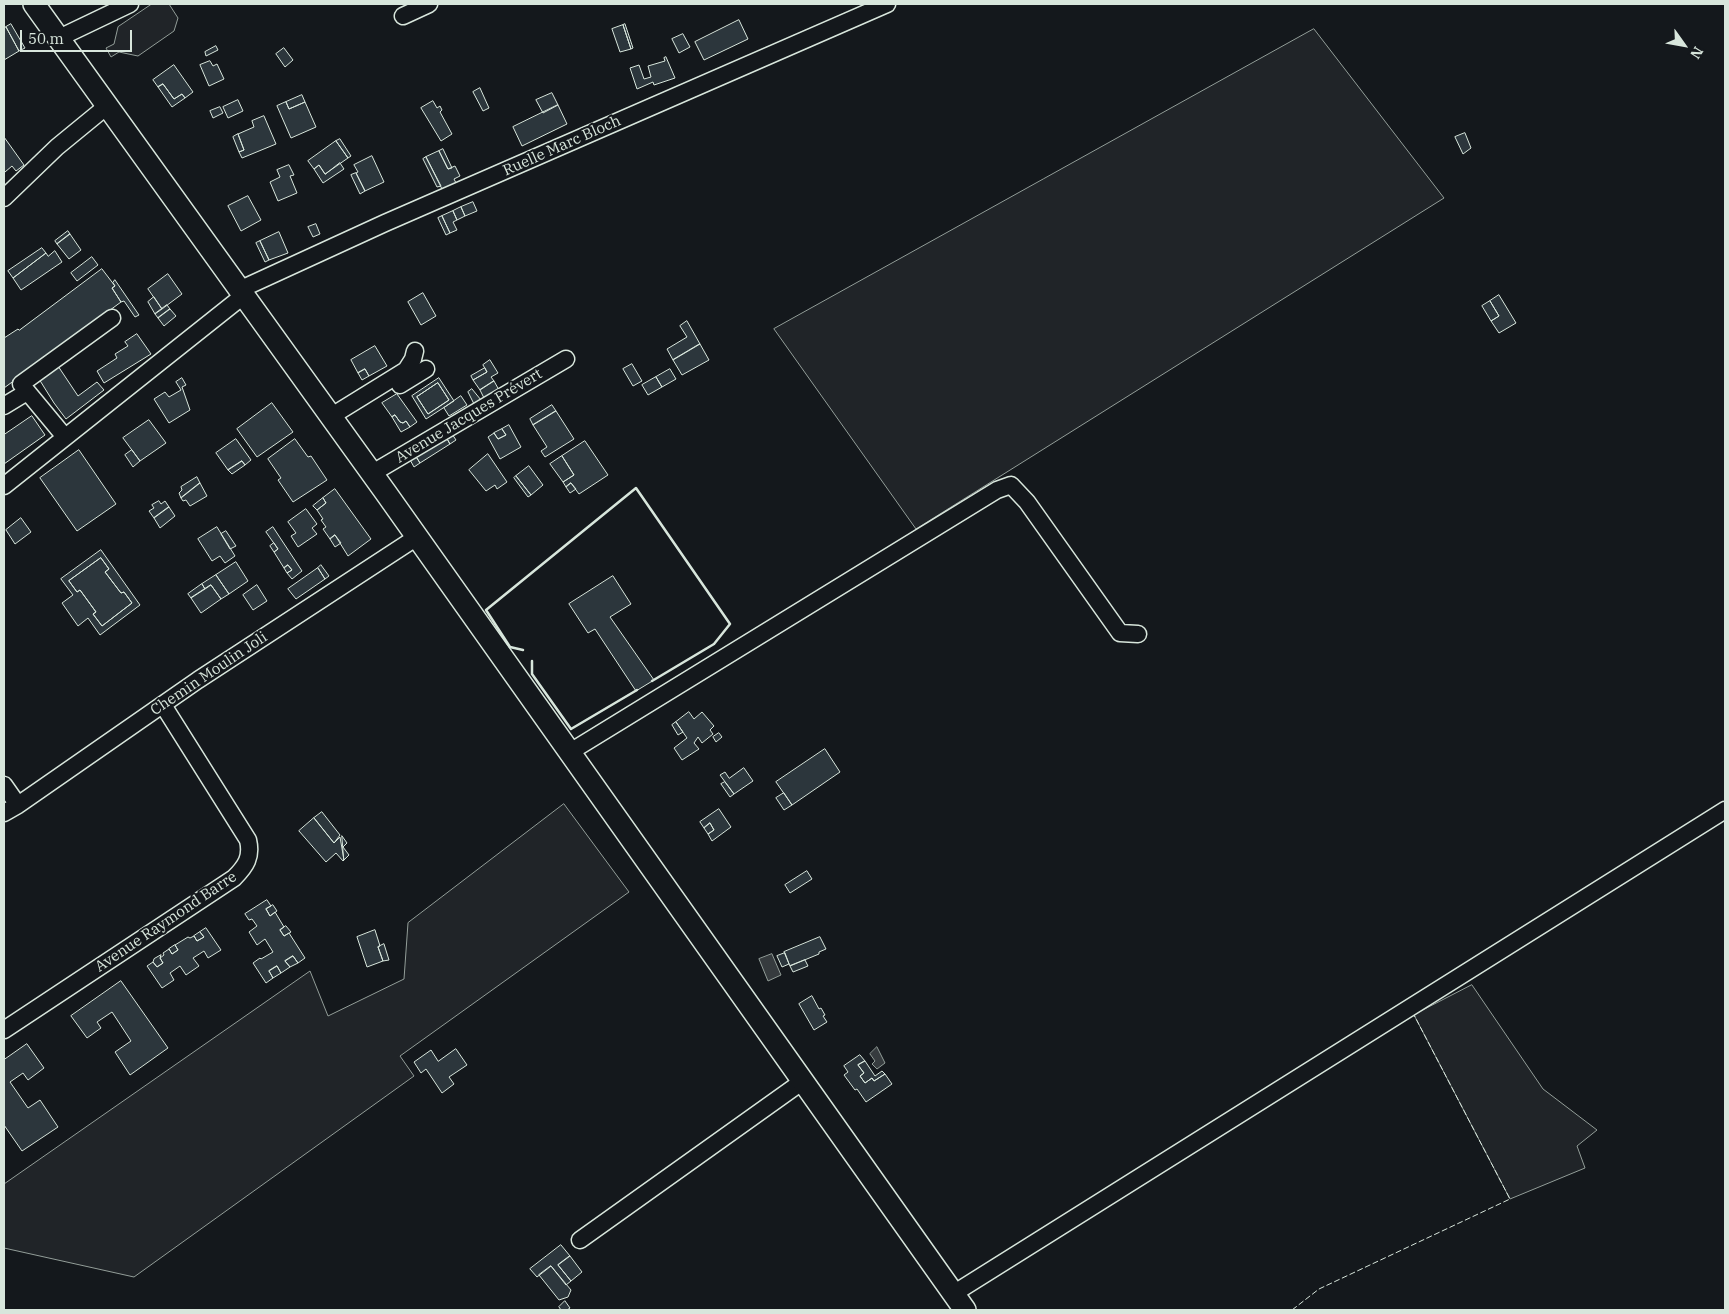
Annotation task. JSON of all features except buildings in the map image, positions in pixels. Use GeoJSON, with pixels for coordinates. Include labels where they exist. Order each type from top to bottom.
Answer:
{"type":"FeatureCollection","features":[{"type":"Feature","properties":{"kind":"main road"},"geometry":{"type":"LineString","coordinates":[[34,4],[417,537],[959,1302]]}},
{"type":"Feature","properties":{"kind":"street"},"geometry":{"type":"LineString","coordinates":[[59,38],[130,4]]}},
{"type":"Feature","properties":{"kind":"street"},"geometry":{"type":"LineString","coordinates":[[403,16],[429,4]]}},
{"type":"Feature","properties":{"kind":"street","name":"Ruelle Marc Bloch"},"geometry":{"type":"LineString","coordinates":[[4,486],[241,293],[385,223],[887,4]]}},
{"type":"Feature","properties":{"kind":"street"},"geometry":{"type":"LineString","coordinates":[[4,198],[57,147],[108,106]]}},
{"type":"Feature","properties":{"kind":"street"},"geometry":{"type":"LineString","coordinates":[[65,437],[20,384],[112,318]]}},
{"type":"Feature","properties":{"kind":"street"},"geometry":{"type":"LineString","coordinates":[[333,421],[406,370],[413,359],[415,351]]}},
{"type":"Feature","properties":{"kind":"street","name":"Avenue Jacques Prévert"},"geometry":{"type":"LineString","coordinates":[[372,474],[566,359]]}},
{"type":"Feature","properties":{"kind":"street"},"geometry":{"type":"LineString","coordinates":[[333,421],[364,407],[426,369]]}},
{"type":"Feature","properties":{"kind":"street"},"geometry":{"type":"LineString","coordinates":[[4,406],[27,392]]}},
{"type":"Feature","properties":{"kind":"street"},"geometry":{"type":"LineString","coordinates":[[570,752],[997,490],[1011,485],[1027,502],[1120,633],[1138,634]]}},
{"type":"Feature","properties":{"kind":"street","name":"Chemin Moulin Joli"},"geometry":{"type":"LineString","coordinates":[[4,813],[198,680],[417,537]]}},
{"type":"Feature","properties":{"kind":"street","name":"Avenue Raymond Barre"},"geometry":{"type":"LineString","coordinates":[[4,1030],[234,878],[243,870],[249,860],[248,840],[164,705]]}},
{"type":"Feature","properties":{"kind":"street"},"geometry":{"type":"LineString","coordinates":[[4,785],[18,805]]}},
{"type":"Feature","properties":{"kind":"street"},"geometry":{"type":"LineString","coordinates":[[959,1302],[1725,810]]}},
{"type":"Feature","properties":{"kind":"street"},"geometry":{"type":"LineString","coordinates":[[580,1240],[803,1081]]}},
{"type":"Feature","properties":{"kind":"shaded area"},"geometry":{"type":"Polygon","coordinates":[[[152,4],[169,4],[178,18],[174,31],[138,56],[119,52],[111,57],[106,48],[114,44],[118,27],[152,4]]]}},
{"type":"Feature","properties":{"kind":"shaded area"},"geometry":{"type":"Polygon","coordinates":[[[1314,29],[1444,198],[916,529],[774,329],[1314,29]]]}},
{"type":"Feature","properties":{"kind":"shaded area"},"geometry":{"type":"Polygon","coordinates":[[[564,804],[629,892],[400,1056],[414,1076],[134,1277],[4,1248],[4,1184],[310,971],[328,1016],[404,979],[408,923],[564,804]]]}},
{"type":"Feature","properties":{"kind":"shaded area"},"geometry":{"type":"Polygon","coordinates":[[[772,954],[781,975],[768,981],[759,959],[772,954]]]}},
{"type":"Feature","properties":{"kind":"shaded area"},"geometry":{"type":"Polygon","coordinates":[[[1472,985],[1543,1089],[1597,1130],[1577,1146],[1585,1168],[1510,1199],[1414,1015],[1472,985]]]}},
{"type":"Feature","properties":{"kind":"shaded area"},"geometry":{"type":"Polygon","coordinates":[[[877,1047],[885,1063],[877,1069],[872,1064],[875,1061],[870,1054],[877,1047]]]}},
{"type":"Feature","properties":{"kind":"fence"},"geometry":{"type":"LineString","coordinates":[[1292,1310],[1319,1289],[1510,1199],[1414,1015]]}},
{"type":"Feature","properties":{"kind":"wall"},"geometry":{"type":"LineString","coordinates":[[523,650],[510,647],[486,610],[636,488],[730,624],[714,644],[652,681]]}},
{"type":"Feature","properties":{"kind":"wall"},"geometry":{"type":"LineString","coordinates":[[532,661],[532,674],[571,729],[637,690]]}}]}
